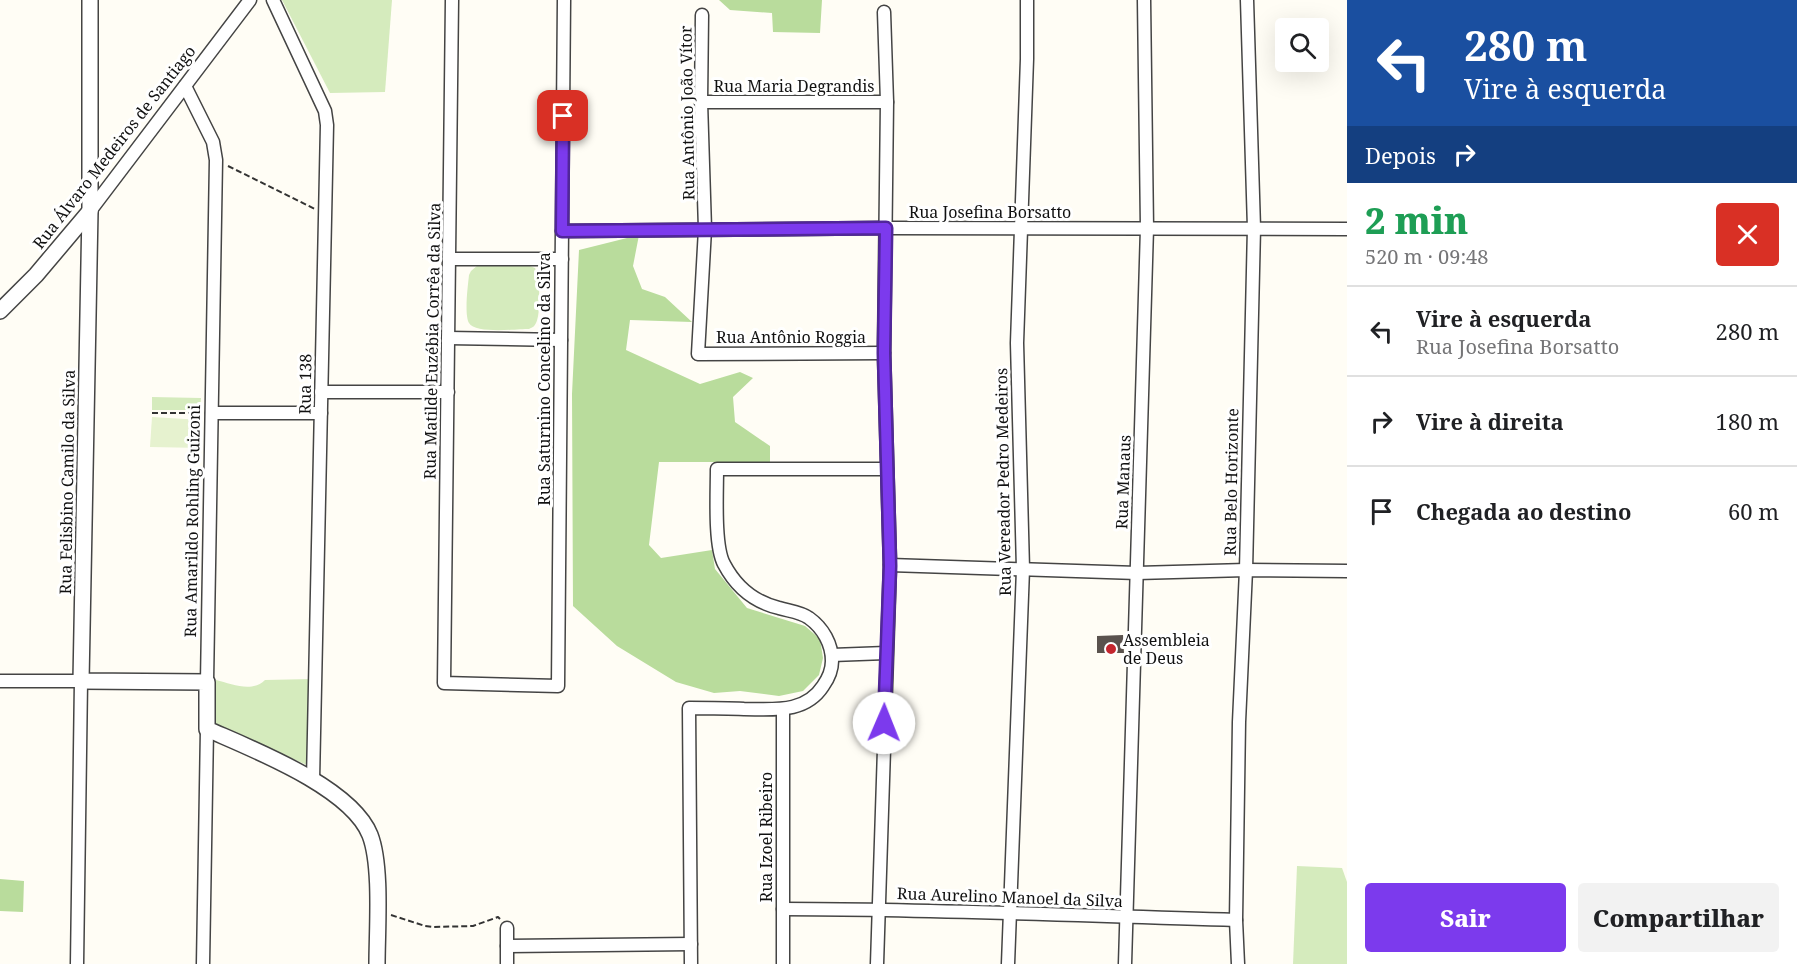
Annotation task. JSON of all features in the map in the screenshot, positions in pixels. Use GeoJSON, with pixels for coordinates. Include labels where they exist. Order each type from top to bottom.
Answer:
{"type":"FeatureCollection","features":[{"type":"Feature","properties":{"kind":"street","name":"Rua Felisbino Camilo da Silva"},"geometry":{"type":"LineString","coordinates":[[76,964],[90,211],[90,0]]}},
{"type":"Feature","properties":{"kind":"street","name":"Rua Álvaro Medeiros de Santiago"},"geometry":{"type":"LineString","coordinates":[[0,311],[36,275],[90,211],[250,0]]}},
{"type":"Feature","properties":{"kind":"street","name":"Rua 138"},"geometry":{"type":"LineString","coordinates":[[273,0],[325,111],[327,125],[313,780]]}},
{"type":"Feature","properties":{"kind":"street","name":"Rua Matilde Euzébia Corrêa da Silva"},"geometry":{"type":"LineString","coordinates":[[444,683],[452,0]]}},
{"type":"Feature","properties":{"kind":"street","name":"Rua Saturnino Concelino da Silva"},"geometry":{"type":"LineString","coordinates":[[444,683],[558,686],[564,0]]}},
{"type":"Feature","properties":{"kind":"street","name":"Rua Vereador Pedro Medeiros"},"geometry":{"type":"LineString","coordinates":[[1008,964],[1023,568],[1017,342],[1028,59],[1027,0]]}},
{"type":"Feature","properties":{"kind":"street","name":"Rua Manaus"},"geometry":{"type":"LineString","coordinates":[[1125,964],[1147,228],[1144,0]]}},
{"type":"Feature","properties":{"kind":"street","name":"Rua Belo Horizonte"},"geometry":{"type":"LineString","coordinates":[[1238,964],[1236,920],[1239,722],[1246,570],[1254,228],[1247,0]]}},
{"type":"Feature","properties":{"kind":"street"},"geometry":{"type":"LineString","coordinates":[[877,964],[890,566],[884,353],[887,102],[884,12]]}},
{"type":"Feature","properties":{"kind":"street","name":"Rua Antônio João Vítor"},"geometry":{"type":"LineString","coordinates":[[698,354],[705,229],[701,102],[702,15]]}},
{"type":"Feature","properties":{"kind":"street","name":"Rua Amarildo Rohling Guizoni"},"geometry":{"type":"LineString","coordinates":[[185,86],[213,142],[216,160],[203,964]]}},
{"type":"Feature","properties":{"kind":"street","name":"Rua Maria Degrandis"},"geometry":{"type":"LineString","coordinates":[[701,102],[887,102]]}},
{"type":"Feature","properties":{"kind":"street","name":"Rua Josefina Borsatto"},"geometry":{"type":"LineString","coordinates":[[562,231],[886,228],[1347,229]]}},
{"type":"Feature","properties":{"kind":"street"},"geometry":{"type":"LineString","coordinates":[[449,259],[562,259]]}},
{"type":"Feature","properties":{"kind":"street"},"geometry":{"type":"LineString","coordinates":[[448,338],[561,340]]}},
{"type":"Feature","properties":{"kind":"street","name":"Rua Antônio Roggia"},"geometry":{"type":"LineString","coordinates":[[698,354],[884,353]]}},
{"type":"Feature","properties":{"kind":"street"},"geometry":{"type":"LineString","coordinates":[[321,392],[448,392]]}},
{"type":"Feature","properties":{"kind":"street"},"geometry":{"type":"LineString","coordinates":[[212,413],[321,413]]}},
{"type":"Feature","properties":{"kind":"street"},"geometry":{"type":"LineString","coordinates":[[691,964],[689,708],[783,710],[801,705],[817,694],[830,672],[832,655],[824,633],[808,618],[755,600],[744,591],[725,567],[719,552],[717,469],[887,469]]}},
{"type":"Feature","properties":{"kind":"street"},"geometry":{"type":"LineString","coordinates":[[890,566],[1137,573],[1246,570],[1347,571]]}},
{"type":"Feature","properties":{"kind":"street"},"geometry":{"type":"LineString","coordinates":[[832,655],[886,653]]}},
{"type":"Feature","properties":{"kind":"street"},"geometry":{"type":"LineString","coordinates":[[0,681],[207,682]]}},
{"type":"Feature","properties":{"kind":"street","name":"Rua Izoel Ribeiro"},"geometry":{"type":"LineString","coordinates":[[783,710],[783,964]]}},
{"type":"Feature","properties":{"kind":"street"},"geometry":{"type":"LineString","coordinates":[[207,729],[313,780],[343,801],[363,823],[370,837],[376,869],[377,964]]}},
{"type":"Feature","properties":{"kind":"street","name":"Rua Aurelino Manoel da Silva"},"geometry":{"type":"LineString","coordinates":[[783,909],[879,909],[1009,915],[1236,920]]}},
{"type":"Feature","properties":{"kind":"street"},"geometry":{"type":"LineString","coordinates":[[507,928],[507,964]]}},
{"type":"Feature","properties":{"kind":"street"},"geometry":{"type":"LineString","coordinates":[[507,946],[691,944]]}},
{"type":"Feature","properties":{"kind":"path"},"geometry":{"type":"LineString","coordinates":[[216,160],[325,215]]}},
{"type":"Feature","properties":{"kind":"path"},"geometry":{"type":"LineString","coordinates":[[152,413],[212,413]]}},
{"type":"Feature","properties":{"kind":"path"},"geometry":{"type":"LineString","coordinates":[[377,910],[424,927],[474,926],[498,917],[507,928]]}},
{"type":"Feature","properties":{"kind":"green space"},"geometry":{"type":"Polygon","coordinates":[[[282,0],[392,0],[385,92],[330,93],[282,0]]]}},
{"type":"Feature","properties":{"kind":"green space"},"geometry":{"type":"Polygon","coordinates":[[[719,0],[822,0],[820,33],[773,32],[772,13],[730,10],[719,0]]]}},
{"type":"Feature","properties":{"kind":"green space"},"geometry":{"type":"Polygon","coordinates":[[[639,235],[633,266],[642,289],[665,297],[692,322],[630,320],[626,350],[700,384],[740,372],[753,378],[733,397],[735,422],[770,446],[770,462],[659,462],[649,545],[661,558],[712,550],[715,569],[747,608],[805,626],[820,639],[823,658],[819,675],[803,691],[779,696],[740,691],[714,693],[676,682],[617,646],[573,606],[572,394],[579,250],[639,235]]]}},
{"type":"Feature","properties":{"kind":"green space"},"geometry":{"type":"Polygon","coordinates":[[[478,265],[527,265],[535,268],[539,287],[539,304],[538,318],[534,326],[529,329],[487,330],[479,329],[469,323],[467,306],[469,275],[478,265]]]}},
{"type":"Feature","properties":{"kind":"green space"},"geometry":{"type":"Polygon","coordinates":[[[152,397],[201,398],[200,410],[152,410],[152,397]]]}},
{"type":"Feature","properties":{"kind":"green space"},"geometry":{"type":"Polygon","coordinates":[[[152,417],[202,420],[202,448],[150,447],[152,417]]]}},
{"type":"Feature","properties":{"kind":"green space"},"geometry":{"type":"Polygon","coordinates":[[[312,679],[309,766],[215,724],[216,680],[248,687],[265,680],[312,679]]]}},
{"type":"Feature","properties":{"kind":"green space"},"geometry":{"type":"Polygon","coordinates":[[[1297,866],[1342,868],[1347,882],[1347,964],[1293,964],[1297,866]]]}},
{"type":"Feature","properties":{"kind":"green space"},"geometry":{"type":"Polygon","coordinates":[[[0,879],[24,881],[23,912],[0,911],[0,879]]]}},
{"type":"Feature","properties":{"kind":"building","name":"Assembleia de Deus"},"geometry":{"type":"Polygon","coordinates":[[[1123,635],[1124,653],[1097,653],[1097,636],[1123,635]]]}},
{"type":"Feature","properties":{"kind":"place","name":"Assembleia de Deus"},"geometry":{"type":"Point","coordinates":[1111,649]}},
{"type":"Feature","properties":{"kind":"route"},"geometry":{"type":"LineString","coordinates":[[563,116],[562,231],[886,228],[884,353],[890,566],[884,723]]}}]}
